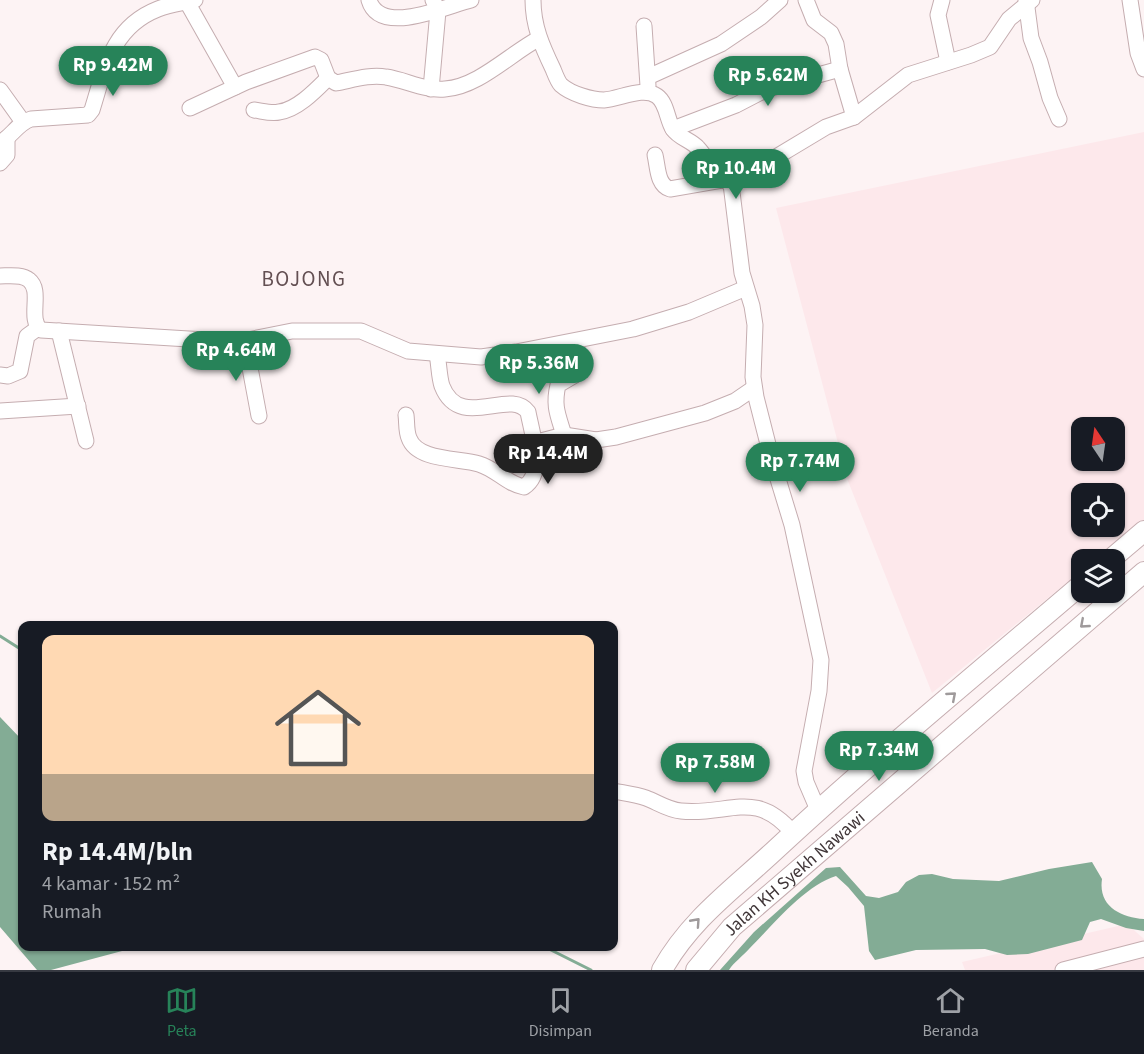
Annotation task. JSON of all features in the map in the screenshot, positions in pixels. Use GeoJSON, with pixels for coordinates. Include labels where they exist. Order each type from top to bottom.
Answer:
{"type":"FeatureCollection","features":[{"type":"Feature","properties":{"kind":"main road"},"geometry":{"type":"LineString","coordinates":[[1123,549],[1144,531]]}},
{"type":"Feature","properties":{"kind":"main road","name":"Jalan KH Syekh Nawawi"},"geometry":{"type":"LineString","coordinates":[[696,970],[732,927],[1144,572]]}},
{"type":"Feature","properties":{"kind":"main road","name":"Jalan KH Syekh Nawawi"},"geometry":{"type":"LineString","coordinates":[[662,970],[697,920],[818,810],[1071,593]]}},
{"type":"Feature","properties":{"kind":"street"},"geometry":{"type":"LineString","coordinates":[[369,0],[374,9],[390,19],[436,5],[471,0]]}},
{"type":"Feature","properties":{"kind":"street"},"geometry":{"type":"LineString","coordinates":[[533,0],[538,39],[561,85],[577,94],[604,100],[648,93],[656,95],[661,99],[673,129],[681,138],[699,149],[727,182],[746,288],[753,306],[754,388],[768,446],[792,525],[821,660],[820,684],[804,771],[806,782],[818,810]]}},
{"type":"Feature","properties":{"kind":"street"},"geometry":{"type":"LineString","coordinates":[[648,77],[721,44],[761,17],[780,0]]}},
{"type":"Feature","properties":{"kind":"street"},"geometry":{"type":"LineString","coordinates":[[806,0],[814,20],[831,33],[836,44],[840,69],[854,117]]}},
{"type":"Feature","properties":{"kind":"street"},"geometry":{"type":"LineString","coordinates":[[942,0],[938,15],[948,62]]}},
{"type":"Feature","properties":{"kind":"street"},"geometry":{"type":"LineString","coordinates":[[1130,0],[1138,53],[1144,69]]}},
{"type":"Feature","properties":{"kind":"street"},"geometry":{"type":"LineString","coordinates":[[0,163],[7,155],[4,141],[23,122],[31,119],[88,114],[92,110],[107,60],[121,34],[140,18],[159,8],[191,1],[235,87]]}},
{"type":"Feature","properties":{"kind":"street"},"geometry":{"type":"LineString","coordinates":[[656,155],[664,188],[727,182],[826,127],[854,117],[908,75],[990,47],[1009,19],[1029,1]]}},
{"type":"Feature","properties":{"kind":"street"},"geometry":{"type":"LineString","coordinates":[[1029,1],[1031,38],[1059,119]]}},
{"type":"Feature","properties":{"kind":"street"},"geometry":{"type":"LineString","coordinates":[[432,89],[436,5]]}},
{"type":"Feature","properties":{"kind":"street"},"geometry":{"type":"LineString","coordinates":[[644,26],[648,93]]}},
{"type":"Feature","properties":{"kind":"street"},"geometry":{"type":"LineString","coordinates":[[190,108],[235,87],[315,57],[321,60],[327,78],[336,83],[384,76],[432,89],[447,89],[476,79],[538,39]]}},
{"type":"Feature","properties":{"kind":"street"},"geometry":{"type":"LineString","coordinates":[[673,129],[736,105],[767,89],[840,69]]}},
{"type":"Feature","properties":{"kind":"street"},"geometry":{"type":"LineString","coordinates":[[254,110],[278,113],[290,109],[327,78]]}},
{"type":"Feature","properties":{"kind":"street"},"geometry":{"type":"LineString","coordinates":[[0,90],[23,122]]}},
{"type":"Feature","properties":{"kind":"street"},"geometry":{"type":"LineString","coordinates":[[0,276],[21,277],[29,280],[34,287],[36,323],[41,330],[227,342],[245,341],[292,331],[361,332],[408,351],[481,357],[590,339],[643,326],[689,312],[746,288]]}},
{"type":"Feature","properties":{"kind":"street"},"geometry":{"type":"LineString","coordinates":[[0,375],[8,376],[20,371],[27,336],[38,328]]}},
{"type":"Feature","properties":{"kind":"street"},"geometry":{"type":"LineString","coordinates":[[59,331],[86,441]]}},
{"type":"Feature","properties":{"kind":"street"},"geometry":{"type":"LineString","coordinates":[[245,341],[259,416]]}},
{"type":"Feature","properties":{"kind":"street"},"geometry":{"type":"LineString","coordinates":[[406,415],[409,437],[416,448],[428,454],[481,464],[516,486],[524,487],[532,482],[536,471],[528,412],[521,405],[485,408],[460,407],[450,401],[442,385],[437,354]]}},
{"type":"Feature","properties":{"kind":"street"},"geometry":{"type":"LineString","coordinates":[[564,435],[555,410],[558,385],[575,375]]}},
{"type":"Feature","properties":{"kind":"street"},"geometry":{"type":"LineString","coordinates":[[533,443],[564,435],[596,440],[616,437],[705,412],[735,401],[754,388]]}},
{"type":"Feature","properties":{"kind":"street"},"geometry":{"type":"LineString","coordinates":[[0,411],[78,406]]}},
{"type":"Feature","properties":{"kind":"street"},"geometry":{"type":"LineString","coordinates":[[528,412],[555,410]]}},
{"type":"Feature","properties":{"kind":"street"},"geometry":{"type":"LineString","coordinates":[[618,792],[635,795],[678,811],[712,811],[748,806],[765,809],[793,833]]}},
{"type":"Feature","properties":{"kind":"street"},"geometry":{"type":"LineString","coordinates":[[1069,969],[1144,950]]}},
{"type":"Feature","properties":{"kind":"shaded area"},"geometry":{"type":"Polygon","coordinates":[[[1144,132],[1144,520],[1125,535],[1125,483],[1071,483],[1071,537],[1123,537],[1108,549],[1071,549],[1071,579],[932,693],[848,481],[776,208],[1144,132]]]}},
{"type":"Feature","properties":{"kind":"shaded area"},"geometry":{"type":"Polygon","coordinates":[[[0,717],[18,736],[18,948],[0,927],[0,717]]]}},
{"type":"Feature","properties":{"kind":"shaded area"},"geometry":{"type":"Polygon","coordinates":[[[1092,862],[1102,879],[1102,888],[1107,903],[1119,913],[1144,919],[1144,931],[1126,928],[1101,919],[1090,922],[1082,940],[1028,954],[1007,955],[985,949],[916,950],[875,960],[869,951],[864,906],[836,876],[800,897],[729,970],[720,970],[754,932],[826,868],[840,867],[866,896],[879,898],[898,892],[906,882],[919,875],[932,874],[953,879],[999,881],[1092,862]]]}},
{"type":"Feature","properties":{"kind":"shaded area"},"geometry":{"type":"Polygon","coordinates":[[[1127,924],[1144,939],[1144,970],[965,970],[962,962],[1127,924]]]}},
{"type":"Feature","properties":{"kind":"shaded area"},"geometry":{"type":"Polygon","coordinates":[[[21,951],[122,951],[51,970],[37,970],[21,951]]]}},
{"type":"Feature","properties":{"kind":"waterway"},"geometry":{"type":"LineString","coordinates":[[0,636],[18,647]]}},
{"type":"Feature","properties":{"kind":"waterway"},"geometry":{"type":"LineString","coordinates":[[553,951],[591,970]]}},
{"type":"Feature","properties":{"kind":"district","name":"BOJONG"},"geometry":{"type":"Point","coordinates":[304,279]}}]}
